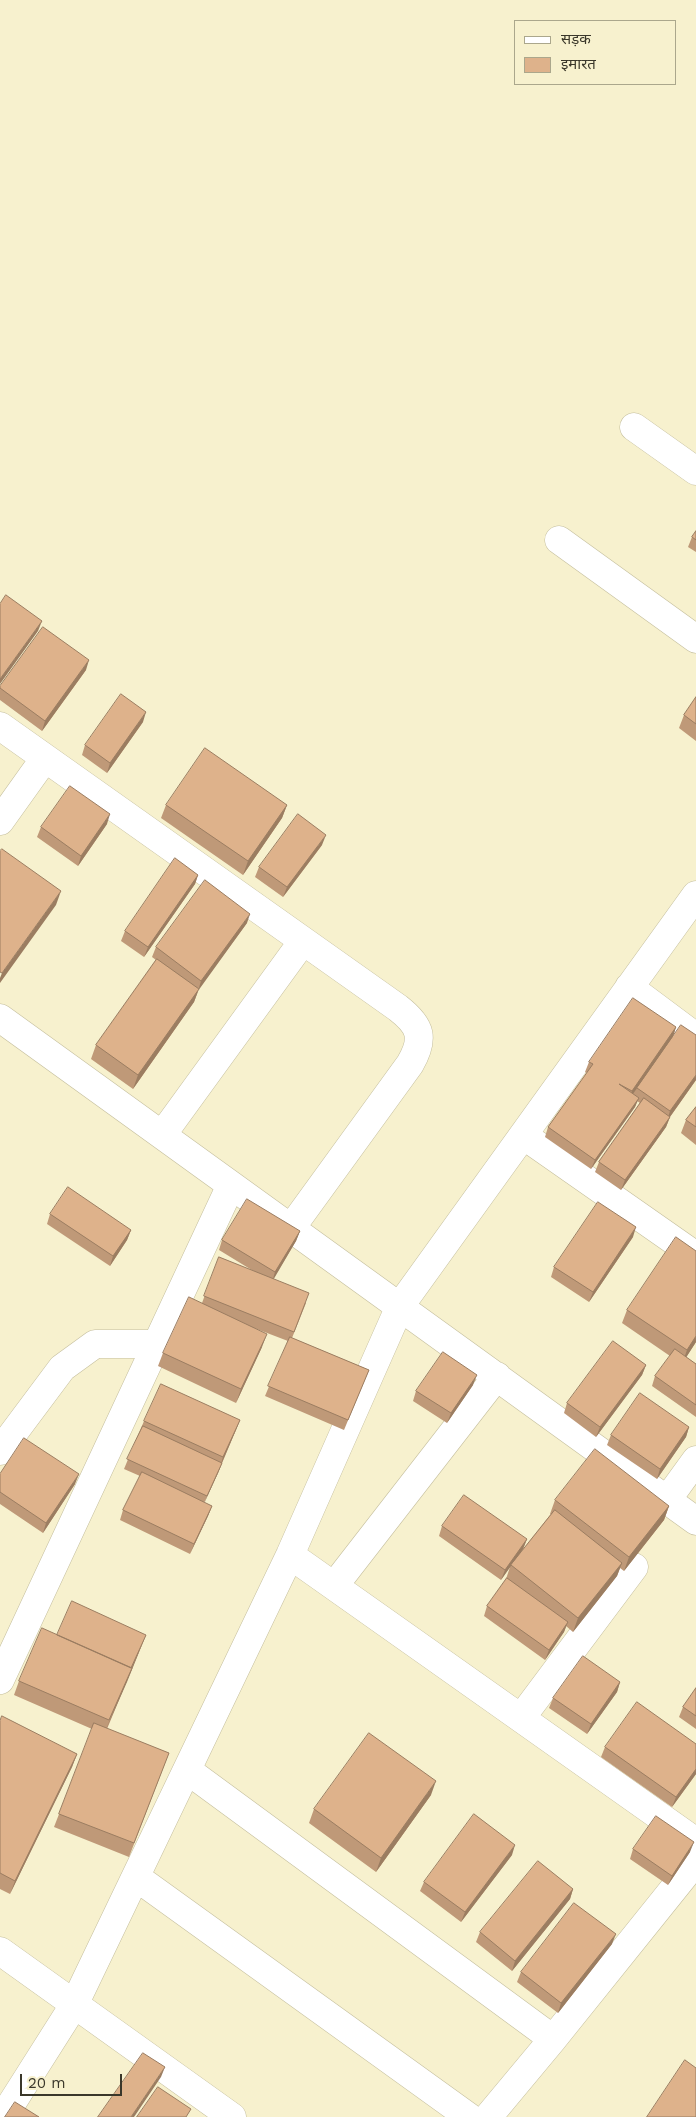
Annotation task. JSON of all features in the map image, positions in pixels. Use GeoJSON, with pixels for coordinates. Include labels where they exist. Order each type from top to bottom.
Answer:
{"type":"FeatureCollection","features":[{"type":"Feature","properties":{"kind":"street"},"geometry":{"type":"LineString","coordinates":[[634,426],[696,471]]}},
{"type":"Feature","properties":{"kind":"street"},"geometry":{"type":"LineString","coordinates":[[560,540],[696,638]]}},
{"type":"Feature","properties":{"kind":"street"},"geometry":{"type":"LineString","coordinates":[[0,726],[410,1017],[416,1026],[418,1049],[410,1064],[291,1228]]}},
{"type":"Feature","properties":{"kind":"street"},"geometry":{"type":"LineString","coordinates":[[0,821],[45,758]]}},
{"type":"Feature","properties":{"kind":"street"},"geometry":{"type":"LineString","coordinates":[[3,2117],[74,2005],[290,1555],[400,1306],[696,895]]}},
{"type":"Feature","properties":{"kind":"street"},"geometry":{"type":"LineString","coordinates":[[162,1135],[304,941]]}},
{"type":"Feature","properties":{"kind":"street"},"geometry":{"type":"LineString","coordinates":[[629,987],[696,1036]]}},
{"type":"Feature","properties":{"kind":"street"},"geometry":{"type":"LineString","coordinates":[[0,1018],[696,1520]]}},
{"type":"Feature","properties":{"kind":"street"},"geometry":{"type":"LineString","coordinates":[[523,1135],[696,1256]]}},
{"type":"Feature","properties":{"kind":"street"},"geometry":{"type":"LineString","coordinates":[[0,1680],[231,1185]]}},
{"type":"Feature","properties":{"kind":"street"},"geometry":{"type":"LineString","coordinates":[[0,1451],[62,1368],[95,1344],[157,1344]]}},
{"type":"Feature","properties":{"kind":"street"},"geometry":{"type":"LineString","coordinates":[[334,1586],[497,1376]]}},
{"type":"Feature","properties":{"kind":"street"},"geometry":{"type":"LineString","coordinates":[[667,1500],[696,1460]]}},
{"type":"Feature","properties":{"kind":"street"},"geometry":{"type":"LineString","coordinates":[[290,1555],[696,1842]]}},
{"type":"Feature","properties":{"kind":"street"},"geometry":{"type":"LineString","coordinates":[[520,1718],[634,1567]]}},
{"type":"Feature","properties":{"kind":"street"},"geometry":{"type":"LineString","coordinates":[[187,1770],[553,2039]]}},
{"type":"Feature","properties":{"kind":"street"},"geometry":{"type":"LineString","coordinates":[[488,2117],[696,1861]]}},
{"type":"Feature","properties":{"kind":"street"},"geometry":{"type":"LineString","coordinates":[[136,1877],[469,2117]]}},
{"type":"Feature","properties":{"kind":"street"},"geometry":{"type":"LineString","coordinates":[[0,1951],[232,2117]]}},
{"type":"Feature","properties":{"kind":"building"},"geometry":{"type":"Polygon","coordinates":[[[696,531],[696,540],[692,537],[696,531]]]}},
{"type":"Feature","properties":{"kind":"building"},"geometry":{"type":"Polygon","coordinates":[[[6,595],[42,621],[0,679],[0,604],[6,595]]]}},
{"type":"Feature","properties":{"kind":"building"},"geometry":{"type":"Polygon","coordinates":[[[43,627],[89,660],[45,721],[0,688],[43,627]]]}},
{"type":"Feature","properties":{"kind":"building"},"geometry":{"type":"Polygon","coordinates":[[[121,694],[146,712],[110,763],[85,745],[121,694]]]}},
{"type":"Feature","properties":{"kind":"building"},"geometry":{"type":"Polygon","coordinates":[[[696,697],[696,724],[684,715],[696,697]]]}},
{"type":"Feature","properties":{"kind":"building"},"geometry":{"type":"Polygon","coordinates":[[[205,748],[287,805],[248,861],[166,805],[205,748]]]}},
{"type":"Feature","properties":{"kind":"building"},"geometry":{"type":"Polygon","coordinates":[[[70,786],[110,814],[81,856],[41,827],[70,786]]]}},
{"type":"Feature","properties":{"kind":"building"},"geometry":{"type":"Polygon","coordinates":[[[298,814],[326,835],[287,887],[259,867],[298,814]]]}},
{"type":"Feature","properties":{"kind":"building"},"geometry":{"type":"Polygon","coordinates":[[[2,849],[61,891],[2,973],[0,972],[0,851],[2,849]]]}},
{"type":"Feature","properties":{"kind":"building"},"geometry":{"type":"Polygon","coordinates":[[[175,858],[198,875],[148,947],[125,931],[175,858]]]}},
{"type":"Feature","properties":{"kind":"building"},"geometry":{"type":"Polygon","coordinates":[[[205,880],[250,914],[201,981],[156,947],[205,880]]]}},
{"type":"Feature","properties":{"kind":"building"},"geometry":{"type":"Polygon","coordinates":[[[157,959],[199,989],[138,1075],[96,1045],[157,959]]]}},
{"type":"Feature","properties":{"kind":"building"},"geometry":{"type":"Polygon","coordinates":[[[633,998],[676,1027],[632,1091],[619,1084],[639,1098],[595,1160],[548,1127],[593,1064],[589,1062],[633,998]]]}},
{"type":"Feature","properties":{"kind":"building"},"geometry":{"type":"Polygon","coordinates":[[[681,1025],[696,1035],[696,1075],[670,1111],[637,1088],[681,1025]]]}},
{"type":"Feature","properties":{"kind":"building"},"geometry":{"type":"Polygon","coordinates":[[[644,1098],[670,1117],[625,1180],[599,1162],[644,1098]]]}},
{"type":"Feature","properties":{"kind":"building"},"geometry":{"type":"Polygon","coordinates":[[[696,1107],[696,1127],[686,1120],[696,1107]]]}},
{"type":"Feature","properties":{"kind":"building"},"geometry":{"type":"Polygon","coordinates":[[[68,1187],[131,1230],[113,1256],[50,1214],[68,1187]]]}},
{"type":"Feature","properties":{"kind":"building"},"geometry":{"type":"Polygon","coordinates":[[[247,1199],[300,1231],[275,1272],[222,1240],[247,1199]]]}},
{"type":"Feature","properties":{"kind":"building"},"geometry":{"type":"Polygon","coordinates":[[[598,1202],[636,1227],[593,1292],[554,1267],[598,1202]]]}},
{"type":"Feature","properties":{"kind":"building"},"geometry":{"type":"Polygon","coordinates":[[[676,1237],[696,1251],[696,1336],[687,1350],[627,1310],[676,1237]]]}},
{"type":"Feature","properties":{"kind":"building"},"geometry":{"type":"Polygon","coordinates":[[[219,1257],[309,1293],[294,1332],[204,1296],[219,1257]]]}},
{"type":"Feature","properties":{"kind":"building"},"geometry":{"type":"Polygon","coordinates":[[[189,1297],[267,1334],[241,1389],[163,1353],[189,1297]]]}},
{"type":"Feature","properties":{"kind":"building"},"geometry":{"type":"Polygon","coordinates":[[[290,1337],[369,1370],[348,1420],[268,1386],[290,1337]]]}},
{"type":"Feature","properties":{"kind":"building"},"geometry":{"type":"Polygon","coordinates":[[[613,1341],[646,1365],[600,1427],[567,1403],[613,1341]]]}},
{"type":"Feature","properties":{"kind":"building"},"geometry":{"type":"Polygon","coordinates":[[[675,1349],[696,1364],[696,1405],[655,1376],[675,1349]]]}},
{"type":"Feature","properties":{"kind":"building"},"geometry":{"type":"Polygon","coordinates":[[[443,1352],[477,1375],[451,1413],[416,1391],[443,1352]]]}},
{"type":"Feature","properties":{"kind":"building"},"geometry":{"type":"Polygon","coordinates":[[[161,1384],[240,1420],[223,1457],[144,1421],[161,1384]]]}},
{"type":"Feature","properties":{"kind":"building"},"geometry":{"type":"Polygon","coordinates":[[[640,1393],[689,1427],[660,1469],[611,1435],[640,1393]]]}},
{"type":"Feature","properties":{"kind":"building"},"geometry":{"type":"Polygon","coordinates":[[[143,1426],[222,1463],[207,1496],[127,1459],[143,1426]]]}},
{"type":"Feature","properties":{"kind":"building"},"geometry":{"type":"Polygon","coordinates":[[[24,1438],[79,1474],[46,1523],[0,1492],[0,1474],[24,1438]]]}},
{"type":"Feature","properties":{"kind":"building"},"geometry":{"type":"Polygon","coordinates":[[[595,1449],[669,1506],[629,1557],[555,1500],[595,1449]]]}},
{"type":"Feature","properties":{"kind":"building"},"geometry":{"type":"Polygon","coordinates":[[[142,1472],[212,1506],[194,1544],[123,1510],[142,1472]]]}},
{"type":"Feature","properties":{"kind":"building"},"geometry":{"type":"Polygon","coordinates":[[[464,1495],[527,1539],[505,1570],[442,1526],[464,1495]]]}},
{"type":"Feature","properties":{"kind":"building"},"geometry":{"type":"Polygon","coordinates":[[[555,1510],[622,1563],[578,1618],[511,1565],[555,1510]]]}},
{"type":"Feature","properties":{"kind":"building"},"geometry":{"type":"Polygon","coordinates":[[[507,1578],[568,1622],[549,1650],[487,1606],[507,1578]]]}},
{"type":"Feature","properties":{"kind":"building"},"geometry":{"type":"Polygon","coordinates":[[[72,1601],[146,1635],[131,1668],[57,1635],[72,1601]]]}},
{"type":"Feature","properties":{"kind":"building"},"geometry":{"type":"Polygon","coordinates":[[[42,1628],[132,1668],[109,1720],[19,1681],[42,1628]]]}},
{"type":"Feature","properties":{"kind":"building"},"geometry":{"type":"Polygon","coordinates":[[[583,1656],[620,1682],[591,1724],[553,1698],[583,1656]]]}},
{"type":"Feature","properties":{"kind":"building"},"geometry":{"type":"Polygon","coordinates":[[[696,1688],[696,1716],[683,1707],[696,1688]]]}},
{"type":"Feature","properties":{"kind":"building"},"geometry":{"type":"Polygon","coordinates":[[[637,1702],[696,1744],[696,1769],[676,1797],[605,1747],[637,1702]]]}},
{"type":"Feature","properties":{"kind":"building"},"geometry":{"type":"Polygon","coordinates":[[[2,1716],[77,1754],[15,1881],[0,1873],[0,1721],[2,1716]]]}},
{"type":"Feature","properties":{"kind":"building"},"geometry":{"type":"Polygon","coordinates":[[[94,1723],[169,1753],[134,1843],[59,1814],[94,1723]]]}},
{"type":"Feature","properties":{"kind":"building"},"geometry":{"type":"Polygon","coordinates":[[[369,1733],[436,1781],[381,1858],[314,1809],[369,1733]]]}},
{"type":"Feature","properties":{"kind":"building"},"geometry":{"type":"Polygon","coordinates":[[[474,1814],[515,1845],[465,1912],[424,1882],[474,1814]]]}},
{"type":"Feature","properties":{"kind":"building"},"geometry":{"type":"Polygon","coordinates":[[[656,1816],[694,1842],[672,1876],[633,1849],[656,1816]]]}},
{"type":"Feature","properties":{"kind":"building"},"geometry":{"type":"Polygon","coordinates":[[[538,1861],[573,1889],[515,1961],[480,1932],[538,1861]]]}},
{"type":"Feature","properties":{"kind":"building"},"geometry":{"type":"Polygon","coordinates":[[[574,1903],[616,1934],[561,2003],[521,1972],[574,1903]]]}},
{"type":"Feature","properties":{"kind":"building"},"geometry":{"type":"Polygon","coordinates":[[[143,2053],[165,2067],[131,2117],[98,2117],[143,2053]]]}},
{"type":"Feature","properties":{"kind":"building"},"geometry":{"type":"Polygon","coordinates":[[[685,2060],[696,2068],[696,2117],[647,2117],[685,2060]]]}},
{"type":"Feature","properties":{"kind":"building"},"geometry":{"type":"Polygon","coordinates":[[[158,2087],[191,2109],[186,2117],[137,2117],[158,2087]]]}},
{"type":"Feature","properties":{"kind":"building"},"geometry":{"type":"Polygon","coordinates":[[[15,2102],[39,2117],[5,2117],[15,2102]]]}}]}
